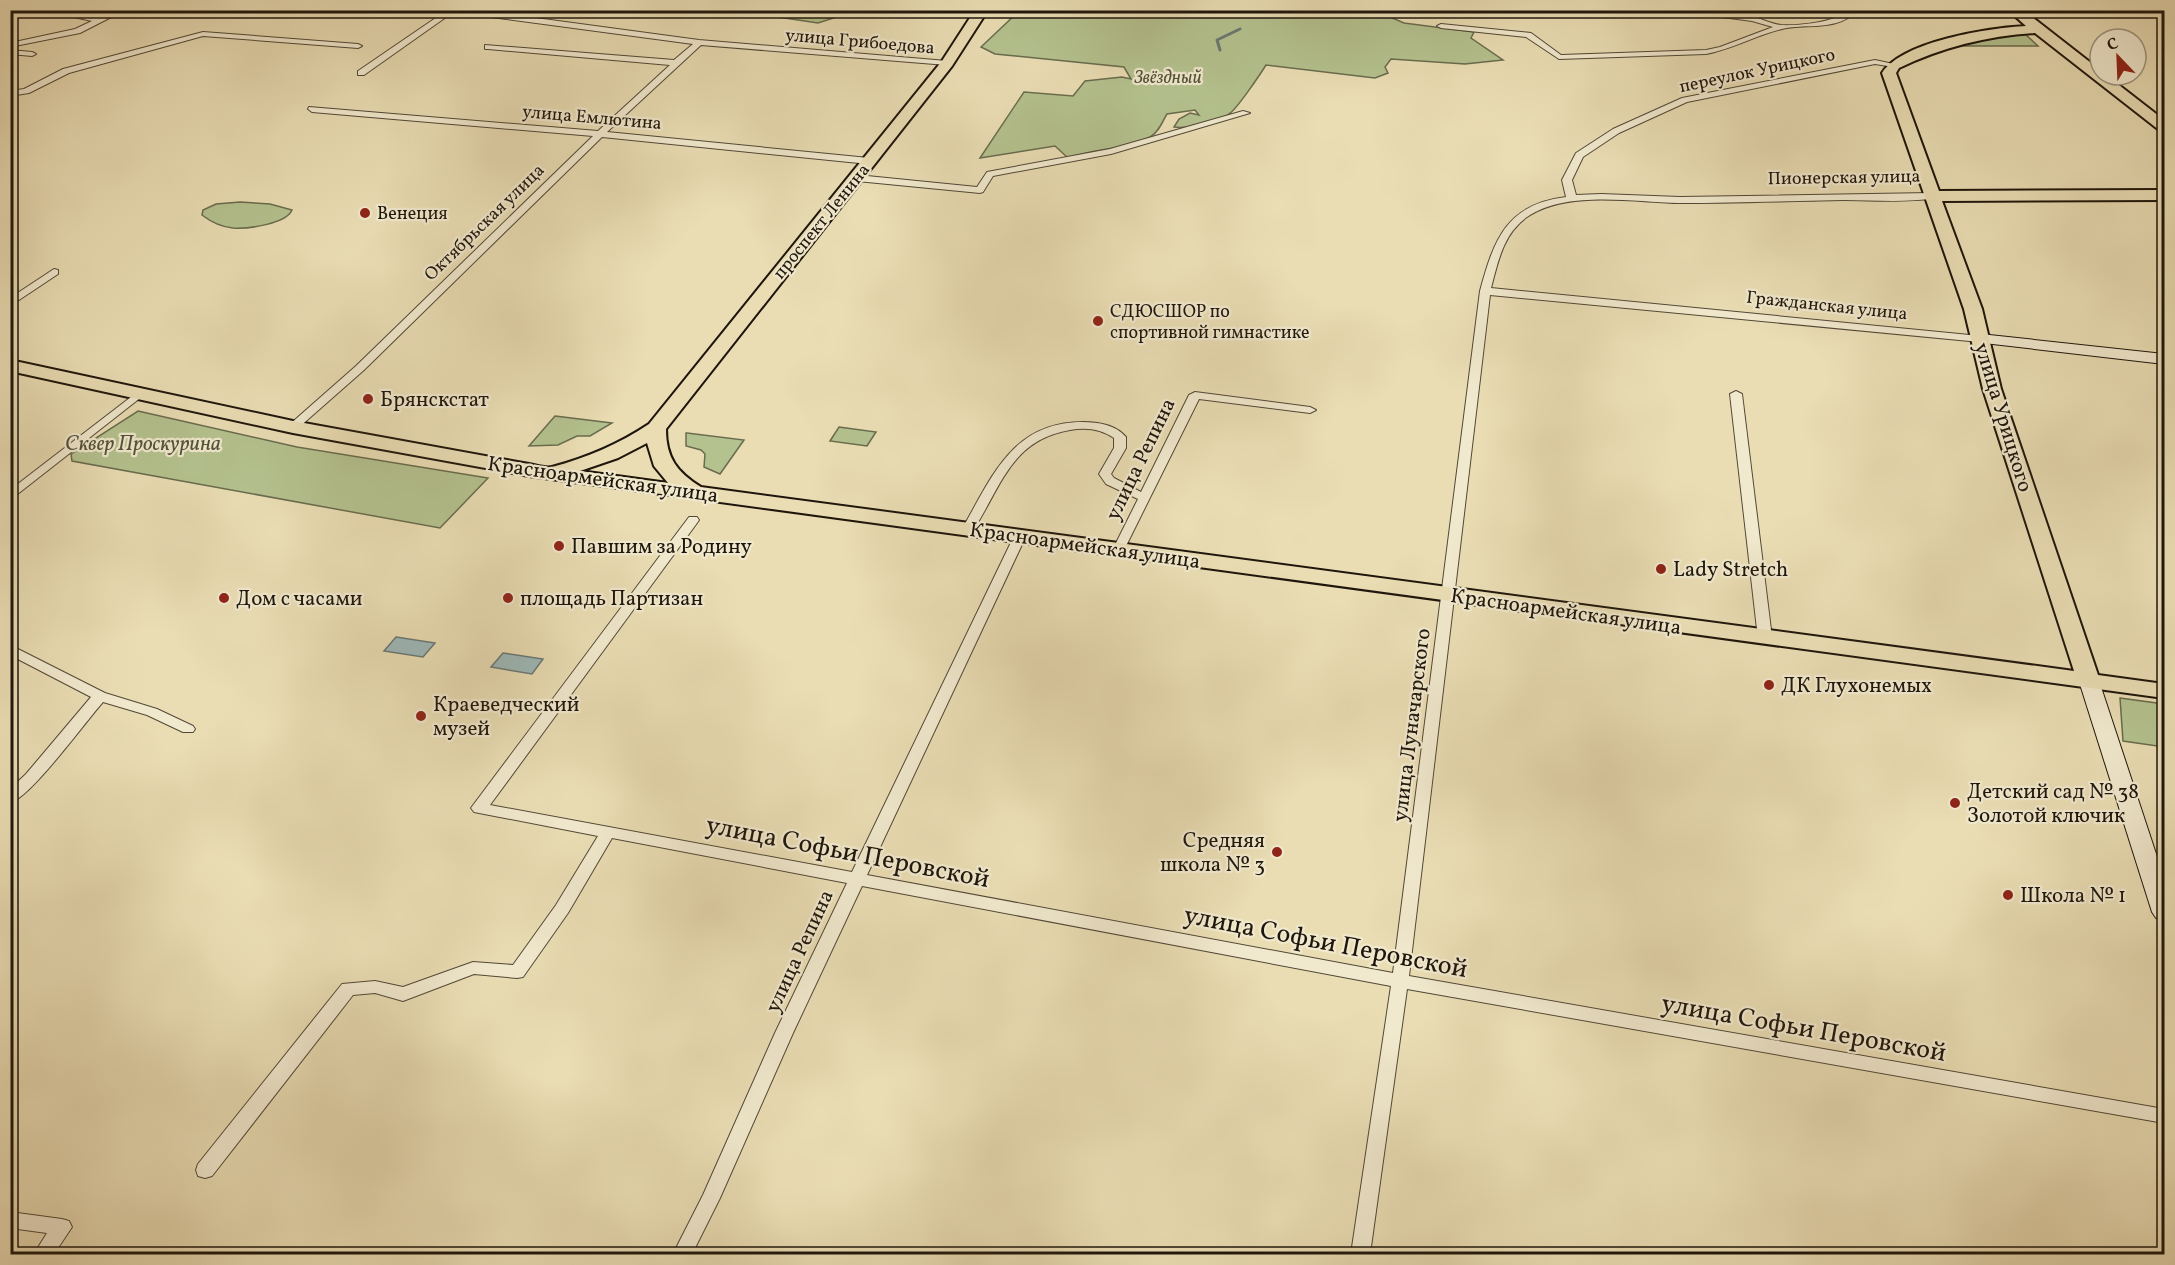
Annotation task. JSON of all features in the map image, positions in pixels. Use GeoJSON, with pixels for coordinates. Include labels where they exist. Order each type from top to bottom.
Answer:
{"type":"FeatureCollection","features":[{"type":"Feature","properties":{"kind":"main road","name":"проспект Ленина"},"geometry":{"type":"LineString","coordinates":[[529,470],[562,469],[603,458],[637,442],[656,428],[947,63],[982,10]]}},
{"type":"Feature","properties":{"kind":"main road"},"geometry":{"type":"LineString","coordinates":[[2014,10],[2164,127]]}},
{"type":"Feature","properties":{"kind":"main road"},"geometry":{"type":"LineString","coordinates":[[1894,65],[1941,44],[2001,31],[2037,28]]}},
{"type":"Feature","properties":{"kind":"main road","name":"улица Урицкого"},"geometry":{"type":"LineString","coordinates":[[1894,65],[1889,73],[1973,309],[1992,389],[2164,912]]}},
{"type":"Feature","properties":{"kind":"main road","name":"Пионерская улица"},"geometry":{"type":"LineString","coordinates":[[1931,195],[2164,195]]}},
{"type":"Feature","properties":{"kind":"main road","name":"Гражданская улица"},"geometry":{"type":"LineString","coordinates":[[1980,339],[2164,359]]}},
{"type":"Feature","properties":{"kind":"main road","name":"Красноармейская улица"},"geometry":{"type":"LineString","coordinates":[[10,365],[293,427],[529,470],[2164,691]]}},
{"type":"Feature","properties":{"kind":"main road"},"geometry":{"type":"LineString","coordinates":[[656,428],[658,458],[662,466],[680,484],[698,493]]}},
{"type":"Feature","properties":{"kind":"street"},"geometry":{"type":"LineString","coordinates":[[45,10],[99,20]]}},
{"type":"Feature","properties":{"kind":"street"},"geometry":{"type":"LineString","coordinates":[[10,45],[77,31],[122,10]]}},
{"type":"Feature","properties":{"kind":"street","name":"улица Грибоедова"},"geometry":{"type":"LineString","coordinates":[[413,10],[447,13],[461,11],[699,42],[947,63]]}},
{"type":"Feature","properties":{"kind":"street"},"geometry":{"type":"LineString","coordinates":[[1673,10],[1752,20],[1781,27]]}},
{"type":"Feature","properties":{"kind":"street"},"geometry":{"type":"LineString","coordinates":[[1442,26],[1528,35],[1560,57],[1706,52],[1722,49],[1781,27],[1826,23],[1846,18],[1854,10]]}},
{"type":"Feature","properties":{"kind":"street"},"geometry":{"type":"LineString","coordinates":[[361,73],[447,13]]}},
{"type":"Feature","properties":{"kind":"street"},"geometry":{"type":"LineString","coordinates":[[10,94],[26,91],[66,71],[203,34],[358,46]]}},
{"type":"Feature","properties":{"kind":"street","name":"Октябрьская улица"},"geometry":{"type":"LineString","coordinates":[[293,427],[360,368],[600,134],[699,42]]}},
{"type":"Feature","properties":{"kind":"street"},"geometry":{"type":"LineString","coordinates":[[488,47],[675,63]]}},
{"type":"Feature","properties":{"kind":"street"},"geometry":{"type":"LineString","coordinates":[[10,52],[32,54]]}},
{"type":"Feature","properties":{"kind":"street","name":"переулок Урицкого"},"geometry":{"type":"LineString","coordinates":[[1572,200],[1566,180],[1579,155],[1616,131],[1684,100],[1875,62],[1894,65]]}},
{"type":"Feature","properties":{"kind":"street","name":"улица Емлютина"},"geometry":{"type":"LineString","coordinates":[[312,109],[600,134],[869,161]]}},
{"type":"Feature","properties":{"kind":"street"},"geometry":{"type":"LineString","coordinates":[[857,178],[980,190],[990,174],[1095,154],[1225,121],[1246,113]]}},
{"type":"Feature","properties":{"kind":"street","name":"Пионерская улица"},"geometry":{"type":"LineString","coordinates":[[1526,213],[1557,202],[1594,198],[1653,200],[1931,195]]}},
{"type":"Feature","properties":{"kind":"street","name":"улица Луначарского"},"geometry":{"type":"LineString","coordinates":[[1360,1254],[1400,981],[1485,291],[1501,237],[1526,213]]}},
{"type":"Feature","properties":{"kind":"street"},"geometry":{"type":"LineString","coordinates":[[10,303],[54,272]]}},
{"type":"Feature","properties":{"kind":"street","name":"Гражданская улица"},"geometry":{"type":"LineString","coordinates":[[1485,291],[1980,339]]}},
{"type":"Feature","properties":{"kind":"street"},"geometry":{"type":"LineString","coordinates":[[10,495],[140,393]]}},
{"type":"Feature","properties":{"kind":"street"},"geometry":{"type":"LineString","coordinates":[[1736,394],[1765,638]]}},
{"type":"Feature","properties":{"kind":"street","name":"улица Репина"},"geometry":{"type":"LineString","coordinates":[[1119,549],[1195,395],[1310,410]]}},
{"type":"Feature","properties":{"kind":"street"},"geometry":{"type":"LineString","coordinates":[[968,529],[999,472],[1016,449],[1032,436],[1058,427],[1094,426],[1120,437],[1121,443],[1105,474],[1110,481],[1138,495]]}},
{"type":"Feature","properties":{"kind":"street","name":"улица Софьи Перовской"},"geometry":{"type":"LineString","coordinates":[[693,520],[479,808],[1400,981],[2164,1116]]}},
{"type":"Feature","properties":{"kind":"street","name":"улица Репина"},"geometry":{"type":"LineString","coordinates":[[682,1254],[711,1198],[857,878],[1020,536]]}},
{"type":"Feature","properties":{"kind":"street"},"geometry":{"type":"LineString","coordinates":[[10,649],[100,696],[152,712],[188,729]]}},
{"type":"Feature","properties":{"kind":"street"},"geometry":{"type":"LineString","coordinates":[[10,798],[31,778],[100,696]]}},
{"type":"Feature","properties":{"kind":"street"},"geometry":{"type":"LineString","coordinates":[[205,1170],[348,989],[375,987],[403,994],[473,968],[517,972],[562,909],[608,832]]}},
{"type":"Feature","properties":{"kind":"street"},"geometry":{"type":"LineString","coordinates":[[10,1220],[62,1227],[43,1254]]}},
{"type":"Feature","properties":{"kind":"green space"},"geometry":{"type":"Polygon","coordinates":[[[651,10],[957,11],[849,13],[818,23],[771,16],[649,13],[651,10]]]}},
{"type":"Feature","properties":{"kind":"green space","name":"Звёздный"},"geometry":{"type":"Polygon","coordinates":[[[1019,11],[1376,11],[1404,23],[1474,32],[1471,38],[1503,60],[1465,64],[1391,59],[1385,67],[1388,73],[1375,78],[1266,65],[1233,111],[1211,122],[1174,127],[1179,119],[1190,113],[1199,115],[1195,110],[1167,114],[1153,135],[1130,144],[1068,158],[1055,146],[980,158],[1024,92],[1073,96],[1085,81],[1122,77],[1131,79],[1124,67],[995,54],[981,47],[1019,11]]]}},
{"type":"Feature","properties":{"kind":"green space"},"geometry":{"type":"Polygon","coordinates":[[[2007,33],[2025,34],[2038,46],[1961,46],[1956,42],[2007,33]]]}},
{"type":"Feature","properties":{"kind":"green space"},"geometry":{"type":"Polygon","coordinates":[[[240,202],[270,204],[292,210],[275,222],[240,228],[221,225],[202,215],[203,210],[216,204],[240,202]]]}},
{"type":"Feature","properties":{"kind":"green space","name":"Сквер Проскурина"},"geometry":{"type":"Polygon","coordinates":[[[138,411],[297,447],[488,478],[440,528],[72,461],[71,454],[138,411]]]}},
{"type":"Feature","properties":{"kind":"green space"},"geometry":{"type":"Polygon","coordinates":[[[555,416],[612,423],[590,436],[577,436],[558,445],[529,446],[555,416]]]}},
{"type":"Feature","properties":{"kind":"green space"},"geometry":{"type":"Polygon","coordinates":[[[839,427],[876,432],[867,446],[830,441],[839,427]]]}},
{"type":"Feature","properties":{"kind":"green space"},"geometry":{"type":"Polygon","coordinates":[[[686,433],[744,440],[720,474],[704,467],[705,454],[701,450],[686,446],[686,433]]]}},
{"type":"Feature","properties":{"kind":"green space"},"geometry":{"type":"Polygon","coordinates":[[[2120,698],[2164,704],[2164,747],[2123,741],[2120,698]]]}},
{"type":"Feature","properties":{"kind":"water"},"geometry":{"type":"Polygon","coordinates":[[[396,637],[435,643],[423,657],[384,651],[396,637]]]}},
{"type":"Feature","properties":{"kind":"water"},"geometry":{"type":"Polygon","coordinates":[[[503,653],[543,659],[532,674],[491,667],[503,653]]]}},
{"type":"Feature","properties":{"kind":"waterway"},"geometry":{"type":"LineString","coordinates":[[1220,50],[1217,40],[1240,29]]}},
{"type":"Feature","properties":{"kind":"place","name":"Венеция"},"geometry":{"type":"Point","coordinates":[365,213]}},
{"type":"Feature","properties":{"kind":"place","name":"СДЮСШОР по спортивной гимнастике"},"geometry":{"type":"Point","coordinates":[1098,321]}},
{"type":"Feature","properties":{"kind":"place","name":"Брянскстат"},"geometry":{"type":"Point","coordinates":[368,399]}},
{"type":"Feature","properties":{"kind":"place","name":"Павшим за Родину"},"geometry":{"type":"Point","coordinates":[559,546]}},
{"type":"Feature","properties":{"kind":"place","name":"Lady Stretch"},"geometry":{"type":"Point","coordinates":[1661,569]}},
{"type":"Feature","properties":{"kind":"place","name":"Дом с часами"},"geometry":{"type":"Point","coordinates":[224,598]}},
{"type":"Feature","properties":{"kind":"place","name":"площадь Партизан"},"geometry":{"type":"Point","coordinates":[508,598]}},
{"type":"Feature","properties":{"kind":"place","name":"ДК Глухонемых"},"geometry":{"type":"Point","coordinates":[1769,685]}},
{"type":"Feature","properties":{"kind":"place","name":"Краеведческий музей"},"geometry":{"type":"Point","coordinates":[421,716]}},
{"type":"Feature","properties":{"kind":"place","name":"Детский сад № 38 Золотой ключик"},"geometry":{"type":"Point","coordinates":[1955,803]}},
{"type":"Feature","properties":{"kind":"place","name":"Средняя школа № 3"},"geometry":{"type":"Point","coordinates":[1277,852]}},
{"type":"Feature","properties":{"kind":"place","name":"Школа № 1"},"geometry":{"type":"Point","coordinates":[2008,895]}}]}
